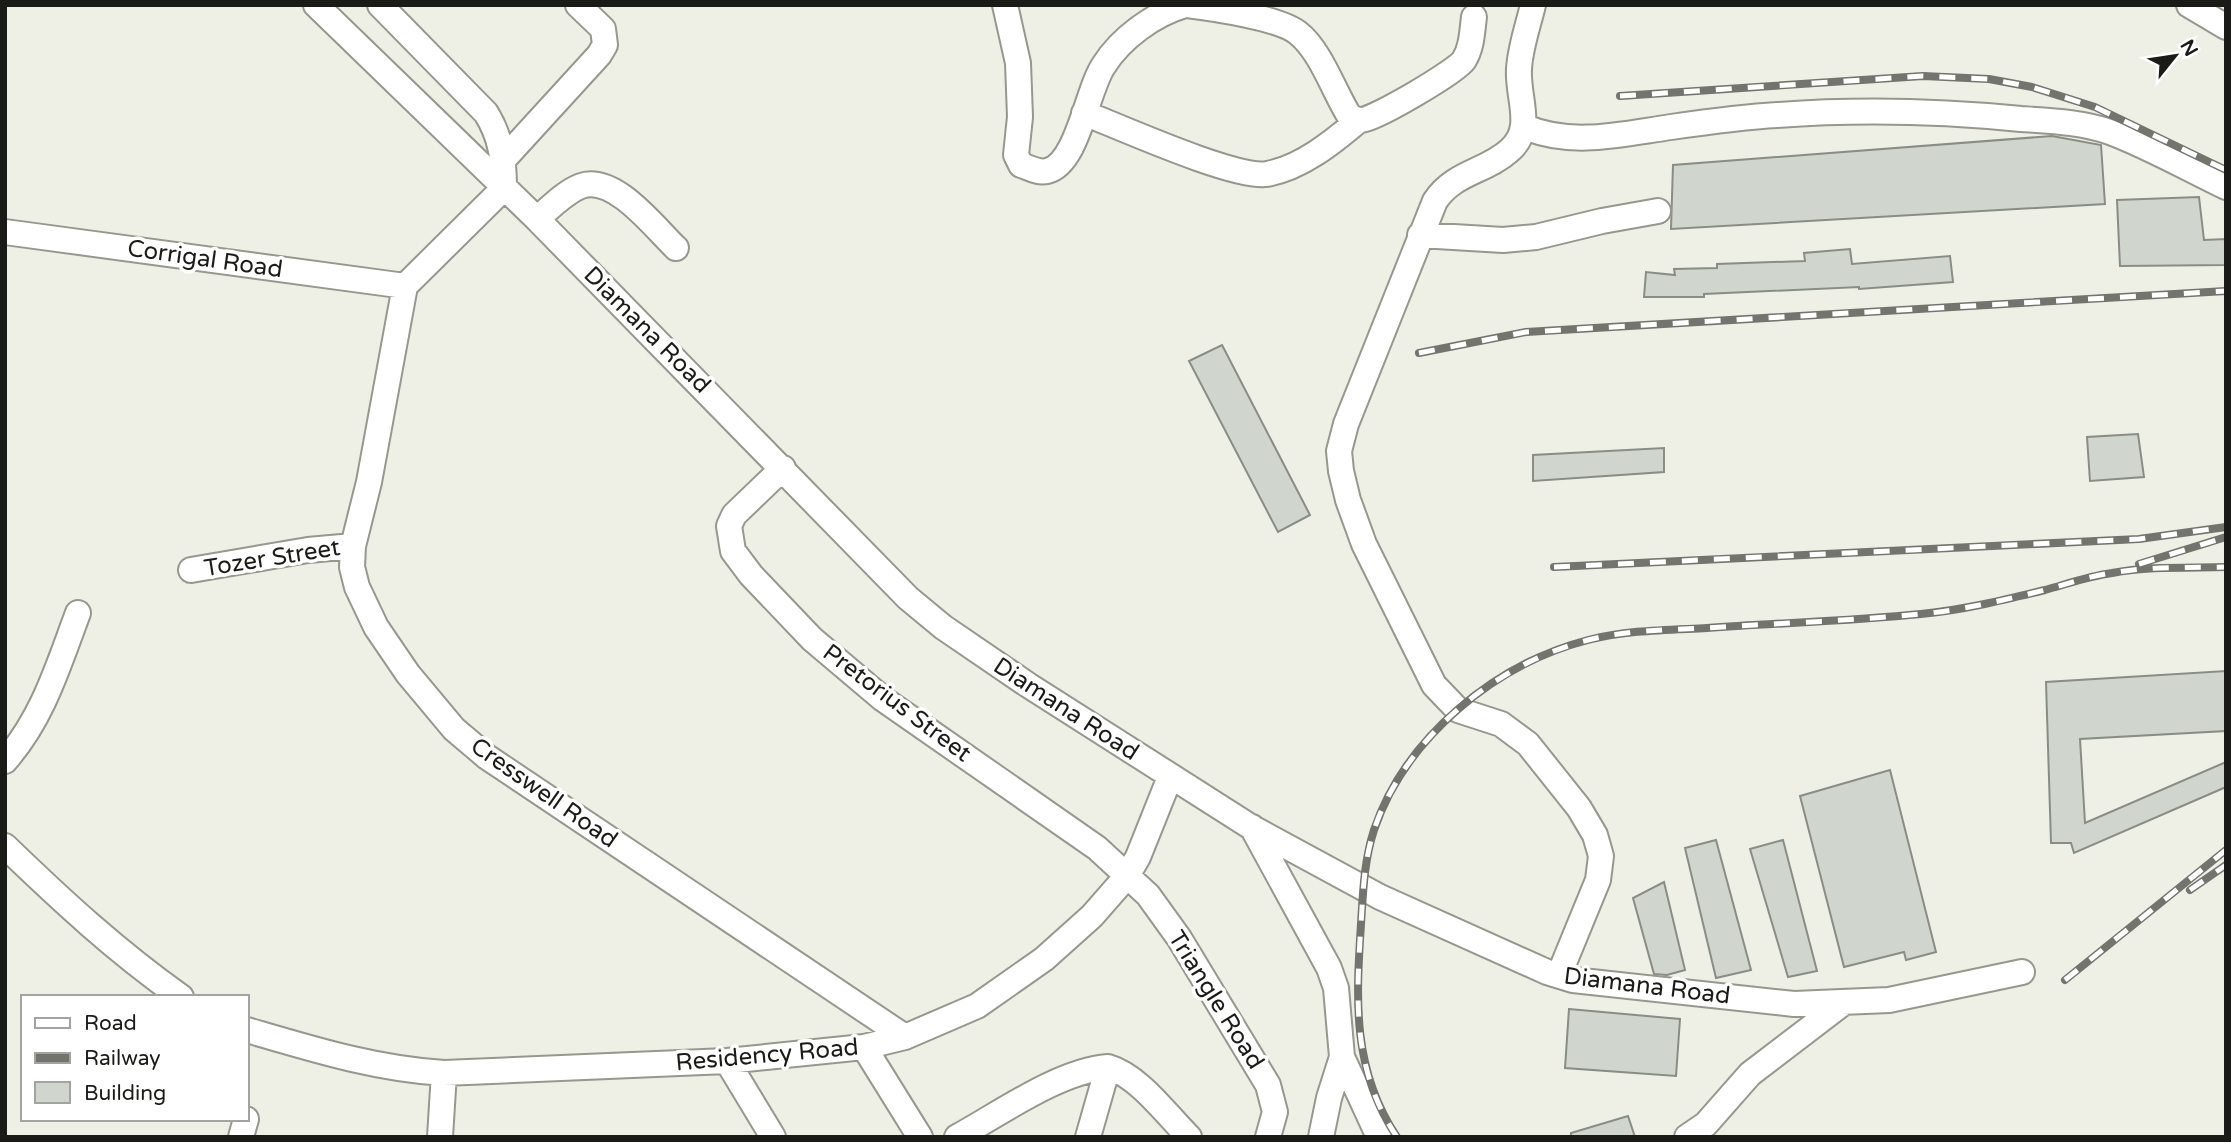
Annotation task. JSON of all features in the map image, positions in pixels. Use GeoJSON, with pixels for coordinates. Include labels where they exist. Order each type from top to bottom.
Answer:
{"type":"FeatureCollection","features":[{"type":"Feature","properties":{"kind":"street","name":"Diamana Road"},"geometry":{"type":"LineString","coordinates":[[316,5],[537,219],[908,598],[943,627],[1027,685],[1251,827],[1380,897],[1522,962],[1573,980],[1794,1004],[1889,1000],[2022,972]]}},
{"type":"Feature","properties":{"kind":"street"},"geometry":{"type":"LineString","coordinates":[[380,5],[486,113],[494,126],[504,159],[504,188],[405,286]]}},
{"type":"Feature","properties":{"kind":"street"},"geometry":{"type":"LineString","coordinates":[[504,159],[599,55],[605,45],[603,30],[578,5]]}},
{"type":"Feature","properties":{"kind":"street"},"geometry":{"type":"LineString","coordinates":[[1005,5],[1018,62],[1021,96],[1016,155],[1021,165],[1037,171],[1049,171],[1065,159],[1097,76],[1116,49],[1140,28],[1173,9],[1186,5],[1274,22],[1297,32],[1317,57],[1350,117],[1359,120]]}},
{"type":"Feature","properties":{"kind":"street"},"geometry":{"type":"LineString","coordinates":[[1533,5],[1519,68],[1525,127],[1520,139],[1505,154],[1444,188],[1435,201],[1346,424],[1339,450],[1340,471],[1364,544],[1434,685],[1458,710],[1501,724],[1528,744],[1579,808],[1595,835],[1601,856],[1598,880],[1559,975]]}},
{"type":"Feature","properties":{"kind":"street"},"geometry":{"type":"LineString","coordinates":[[2189,5],[2226,27]]}},
{"type":"Feature","properties":{"kind":"street"},"geometry":{"type":"LineString","coordinates":[[1084,113],[1219,165],[1263,174],[1277,172],[1338,138],[1359,120],[1371,117],[1438,80],[1463,62],[1470,48],[1474,18]]}},
{"type":"Feature","properties":{"kind":"street"},"geometry":{"type":"LineString","coordinates":[[1525,127],[1545,135],[1597,137],[1779,114],[1969,114],[2076,124],[2110,132],[2226,187]]}},
{"type":"Feature","properties":{"kind":"street"},"geometry":{"type":"LineString","coordinates":[[537,219],[580,186],[602,185],[617,191],[676,248]]}},
{"type":"Feature","properties":{"kind":"street"},"geometry":{"type":"LineString","coordinates":[[1420,235],[1503,240],[1536,237],[1602,220],[1658,211]]}},
{"type":"Feature","properties":{"kind":"street","name":"Corrigal Road"},"geometry":{"type":"LineString","coordinates":[[5,232],[405,286]]}},
{"type":"Feature","properties":{"kind":"street","name":"Cresswell Road"},"geometry":{"type":"LineString","coordinates":[[405,286],[352,567],[357,587],[376,627],[408,674],[454,729],[487,757],[905,1037]]}},
{"type":"Feature","properties":{"kind":"street","name":"Pretorius Street"},"geometry":{"type":"LineString","coordinates":[[783,468],[734,515],[729,526],[733,551],[751,575],[812,639],[883,699],[1057,818],[1097,848],[1127,876]]}},
{"type":"Feature","properties":{"kind":"street","name":"Tozer Street"},"geometry":{"type":"LineString","coordinates":[[191,570],[308,550],[354,546]]}},
{"type":"Feature","properties":{"kind":"street"},"geometry":{"type":"LineString","coordinates":[[5,761],[36,720],[78,612]]}},
{"type":"Feature","properties":{"kind":"street","name":"Residency Road"},"geometry":{"type":"LineString","coordinates":[[248,1030],[356,1061],[405,1071],[444,1073],[727,1061],[864,1046],[905,1037],[976,1006],[1044,959],[1091,916],[1127,876],[1142,848],[1170,777]]}},
{"type":"Feature","properties":{"kind":"street"},"geometry":{"type":"LineString","coordinates":[[1251,827],[1329,968],[1336,988],[1342,1057],[1379,1137]]}},
{"type":"Feature","properties":{"kind":"street"},"geometry":{"type":"LineString","coordinates":[[5,846],[65,904],[131,961],[178,995]]}},
{"type":"Feature","properties":{"kind":"street","name":"Triangle Road"},"geometry":{"type":"LineString","coordinates":[[1127,876],[1148,895],[1179,938],[1260,1071],[1273,1100],[1275,1112],[1268,1137]]}},
{"type":"Feature","properties":{"kind":"street"},"geometry":{"type":"LineString","coordinates":[[1687,1137],[1706,1124],[1750,1074],[1843,1003]]}},
{"type":"Feature","properties":{"kind":"street"},"geometry":{"type":"LineString","coordinates":[[864,1046],[920,1137]]}},
{"type":"Feature","properties":{"kind":"street"},"geometry":{"type":"LineString","coordinates":[[1321,1137],[1329,1098],[1342,1057]]}},
{"type":"Feature","properties":{"kind":"street"},"geometry":{"type":"LineString","coordinates":[[727,1061],[773,1137]]}},
{"type":"Feature","properties":{"kind":"street"},"geometry":{"type":"LineString","coordinates":[[957,1137],[1053,1084],[1091,1069],[1108,1067],[1120,1070],[1132,1078],[1188,1137]]}},
{"type":"Feature","properties":{"kind":"street"},"geometry":{"type":"LineString","coordinates":[[1088,1137],[1108,1067]]}},
{"type":"Feature","properties":{"kind":"street"},"geometry":{"type":"LineString","coordinates":[[440,1137],[444,1073]]}},
{"type":"Feature","properties":{"kind":"building"},"geometry":{"type":"Polygon","coordinates":[[[2052,136],[2101,145],[2105,204],[1671,229],[1673,165],[2052,136]]]}},
{"type":"Feature","properties":{"kind":"building"},"geometry":{"type":"Polygon","coordinates":[[[2199,197],[2204,240],[2226,239],[2226,265],[2120,266],[2117,200],[2199,197]]]}},
{"type":"Feature","properties":{"kind":"building"},"geometry":{"type":"Polygon","coordinates":[[[1850,249],[1852,264],[1950,256],[1953,282],[1859,289],[1704,294],[1704,297],[1644,297],[1646,272],[1675,275],[1674,269],[1717,268],[1717,264],[1805,261],[1804,253],[1850,249]]]}},
{"type":"Feature","properties":{"kind":"building"},"geometry":{"type":"Polygon","coordinates":[[[1222,345],[1310,515],[1278,532],[1189,361],[1222,345]]]}},
{"type":"Feature","properties":{"kind":"building"},"geometry":{"type":"Polygon","coordinates":[[[2138,434],[2144,477],[2090,481],[2087,437],[2138,434]]]}},
{"type":"Feature","properties":{"kind":"building"},"geometry":{"type":"Polygon","coordinates":[[[1664,448],[1664,472],[1533,481],[1533,455],[1664,448]]]}},
{"type":"Feature","properties":{"kind":"building"},"geometry":{"type":"Polygon","coordinates":[[[2226,671],[2226,731],[2080,739],[2085,823],[2226,762],[2226,787],[2074,853],[2071,843],[2051,843],[2046,682],[2226,671]]]}},
{"type":"Feature","properties":{"kind":"building"},"geometry":{"type":"Polygon","coordinates":[[[1890,770],[1936,952],[1906,960],[1904,952],[1844,967],[1800,796],[1890,770]]]}},
{"type":"Feature","properties":{"kind":"building"},"geometry":{"type":"Polygon","coordinates":[[[1716,840],[1751,970],[1716,978],[1685,848],[1716,840]]]}},
{"type":"Feature","properties":{"kind":"building"},"geometry":{"type":"Polygon","coordinates":[[[1783,840],[1817,971],[1788,977],[1750,849],[1783,840]]]}},
{"type":"Feature","properties":{"kind":"building"},"geometry":{"type":"Polygon","coordinates":[[[1664,882],[1685,970],[1667,975],[1654,974],[1633,898],[1664,882]]]}},
{"type":"Feature","properties":{"kind":"building"},"geometry":{"type":"Polygon","coordinates":[[[1569,1009],[1680,1019],[1676,1076],[1565,1068],[1569,1009]]]}},
{"type":"Feature","properties":{"kind":"building"},"geometry":{"type":"Polygon","coordinates":[[[1628,1116],[1635,1137],[1571,1137],[1571,1133],[1628,1116]]]}},
{"type":"Feature","properties":{"kind":"railway"},"geometry":{"type":"LineString","coordinates":[[1620,96],[1923,76],[1989,79],[2032,87],[2095,107],[2226,170]]}},
{"type":"Feature","properties":{"kind":"railway"},"geometry":{"type":"LineString","coordinates":[[1419,353],[1526,332],[2226,291]]}},
{"type":"Feature","properties":{"kind":"railway"},"geometry":{"type":"LineString","coordinates":[[1554,567],[2139,539],[2226,527]]}},
{"type":"Feature","properties":{"kind":"railway"},"geometry":{"type":"LineString","coordinates":[[2139,564],[2226,537]]}},
{"type":"Feature","properties":{"kind":"railway"},"geometry":{"type":"LineString","coordinates":[[1397,1137],[1382,1112],[1372,1086],[1360,1034],[1359,952],[1368,853],[1388,796],[1407,765],[1458,709],[1488,686],[1553,651],[1617,634],[1921,614],[1983,604],[2126,571],[2226,567]]}},
{"type":"Feature","properties":{"kind":"railway"},"geometry":{"type":"LineString","coordinates":[[2065,980],[2226,850]]}},
{"type":"Feature","properties":{"kind":"railway"},"geometry":{"type":"LineString","coordinates":[[2190,890],[2226,865]]}}]}
